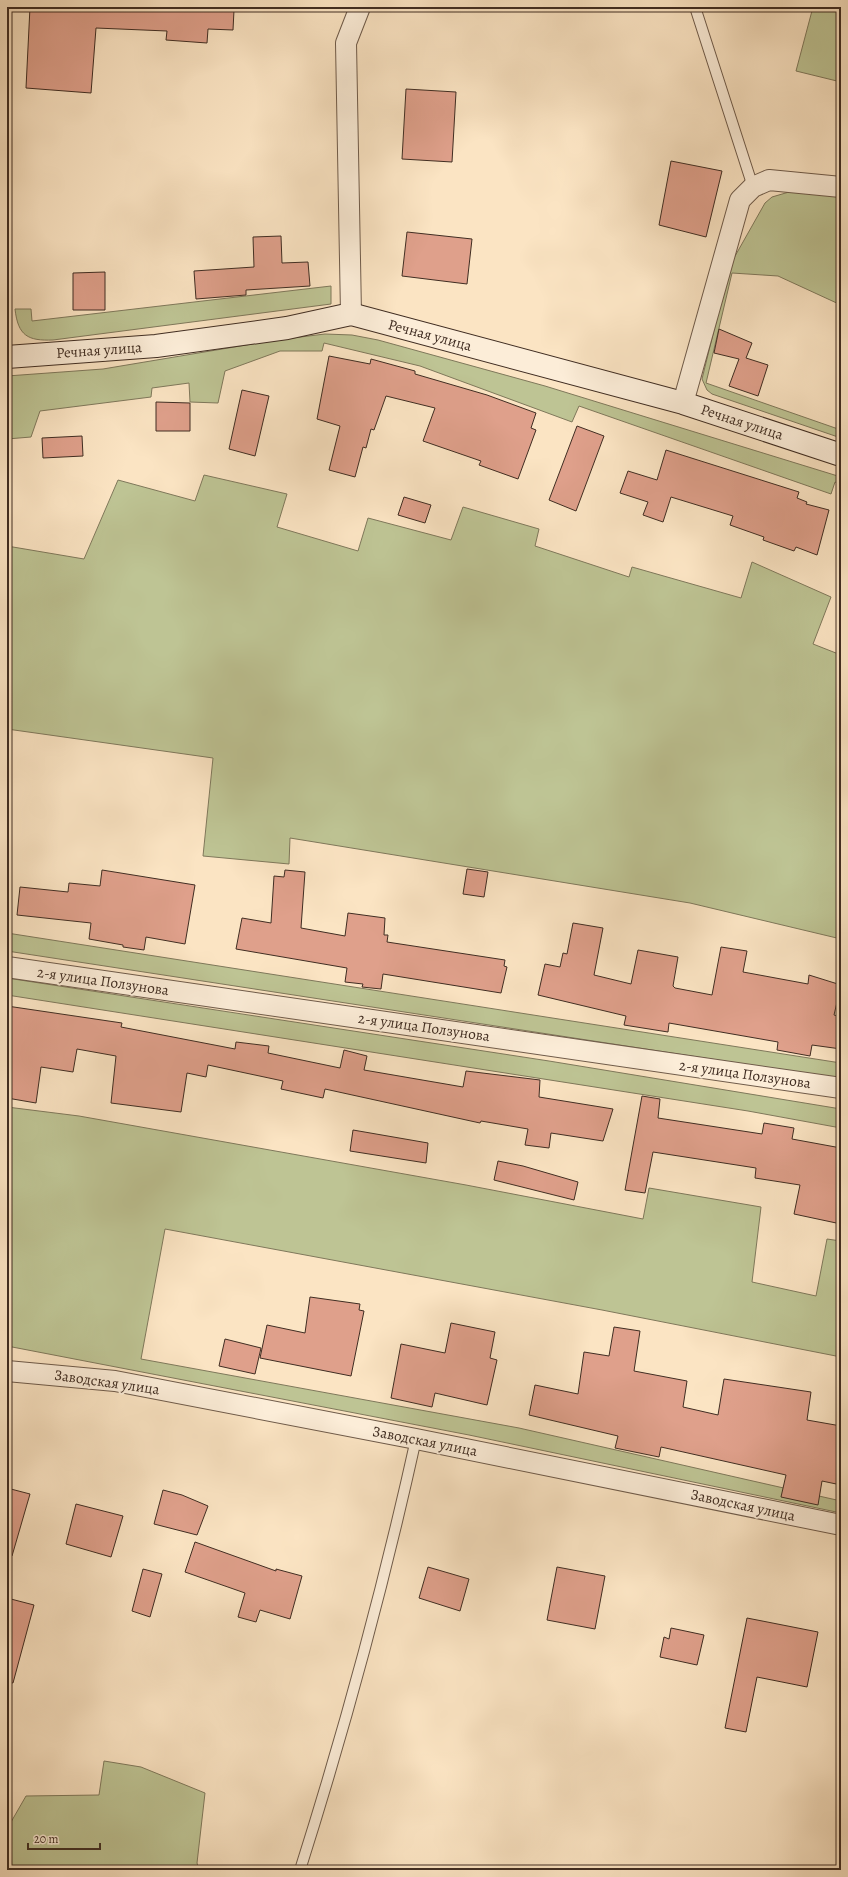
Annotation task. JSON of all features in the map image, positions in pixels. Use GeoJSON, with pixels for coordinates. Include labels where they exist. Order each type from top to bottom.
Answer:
{"type":"FeatureCollection","features":[{"type":"Feature","properties":{"kind":"street"},"geometry":{"type":"LineString","coordinates":[[352,314],[346,43],[360,7]]}},
{"type":"Feature","properties":{"kind":"street"},"geometry":{"type":"LineString","coordinates":[[683,403],[740,200],[753,187],[769,180],[841,187]]}},
{"type":"Feature","properties":{"kind":"street","name":"Речная улица"},"geometry":{"type":"LineString","coordinates":[[7,357],[156,346],[287,328],[352,314],[683,403],[841,455]]}},
{"type":"Feature","properties":{"kind":"street","name":"2-я улица Ползунова"},"geometry":{"type":"LineString","coordinates":[[7,967],[841,1088]]}},
{"type":"Feature","properties":{"kind":"street","name":"Заводская улица"},"geometry":{"type":"LineString","coordinates":[[7,1371],[115,1381],[416,1439],[841,1525]]}},
{"type":"Feature","properties":{"kind":"lane"},"geometry":{"type":"LineString","coordinates":[[695,7],[753,187]]}},
{"type":"Feature","properties":{"kind":"lane"},"geometry":{"type":"LineString","coordinates":[[300,1870],[340,1740],[394,1538],[416,1439]]}},
{"type":"Feature","properties":{"kind":"green space"},"geometry":{"type":"Polygon","coordinates":[[[813,7],[841,7],[841,82],[796,71],[813,7]]]}},
{"type":"Feature","properties":{"kind":"green space"},"geometry":{"type":"Polygon","coordinates":[[[789,192],[841,196],[841,305],[778,276],[732,273],[706,383],[841,430],[841,438],[712,394],[707,390],[702,379],[730,265],[765,203],[772,197],[789,192]]]}},
{"type":"Feature","properties":{"kind":"green space"},"geometry":{"type":"Polygon","coordinates":[[[331,286],[331,304],[53,340],[31,338],[26,335],[22,331],[16,318],[15,309],[31,309],[32,321],[331,286]]]}},
{"type":"Feature","properties":{"kind":"green space"},"geometry":{"type":"Polygon","coordinates":[[[325,334],[352,335],[378,340],[545,386],[841,477],[841,484],[835,482],[831,494],[579,406],[572,422],[420,366],[324,343],[322,351],[280,351],[225,371],[218,403],[190,402],[189,383],[152,388],[151,397],[40,411],[31,437],[7,439],[7,376],[103,369],[276,340],[325,334]]]}},
{"type":"Feature","properties":{"kind":"green space"},"geometry":{"type":"Polygon","coordinates":[[[204,475],[287,494],[277,527],[358,551],[368,518],[451,540],[463,507],[539,529],[535,546],[629,577],[632,567],[741,598],[752,562],[831,597],[813,644],[841,655],[841,939],[690,903],[290,838],[289,864],[203,856],[213,758],[7,729],[7,546],[84,559],[118,480],[195,501],[204,475]]]}},
{"type":"Feature","properties":{"kind":"green space"},"geometry":{"type":"Polygon","coordinates":[[[7,933],[841,1063],[841,1079],[7,951],[7,933]]]}},
{"type":"Feature","properties":{"kind":"green space"},"geometry":{"type":"Polygon","coordinates":[[[7,978],[549,1061],[841,1109],[841,1128],[748,1111],[7,995],[7,978]]]}},
{"type":"Feature","properties":{"kind":"green space"},"geometry":{"type":"Polygon","coordinates":[[[7,1107],[79,1116],[466,1185],[643,1219],[649,1188],[761,1207],[752,1282],[816,1296],[827,1239],[841,1241],[841,1357],[602,1310],[165,1229],[141,1359],[519,1428],[841,1501],[841,1513],[469,1435],[7,1346],[7,1107]]]}},
{"type":"Feature","properties":{"kind":"green space"},"geometry":{"type":"Polygon","coordinates":[[[104,1761],[141,1767],[205,1793],[197,1863],[199,1870],[7,1870],[7,1829],[26,1796],[99,1795],[104,1761]]]}},
{"type":"Feature","properties":{"kind":"building"},"geometry":{"type":"Polygon","coordinates":[[[30,7],[189,7],[234,10],[233,30],[208,29],[207,43],[166,40],[167,31],[96,28],[91,93],[26,88],[30,7]]]}},
{"type":"Feature","properties":{"kind":"building"},"geometry":{"type":"Polygon","coordinates":[[[406,89],[456,92],[452,162],[402,159],[406,89]]]}},
{"type":"Feature","properties":{"kind":"building"},"geometry":{"type":"Polygon","coordinates":[[[671,161],[722,171],[706,237],[659,225],[671,161]]]}},
{"type":"Feature","properties":{"kind":"building"},"geometry":{"type":"Polygon","coordinates":[[[407,232],[472,239],[467,284],[402,276],[407,232]]]}},
{"type":"Feature","properties":{"kind":"building"},"geometry":{"type":"Polygon","coordinates":[[[281,236],[282,263],[308,262],[310,286],[246,290],[246,295],[196,299],[194,271],[254,267],[253,237],[281,236]]]}},
{"type":"Feature","properties":{"kind":"building"},"geometry":{"type":"Polygon","coordinates":[[[105,272],[105,310],[73,310],[73,273],[105,272]]]}},
{"type":"Feature","properties":{"kind":"building"},"geometry":{"type":"Polygon","coordinates":[[[719,329],[752,343],[746,358],[768,365],[758,396],[729,386],[739,359],[714,353],[719,329]]]}},
{"type":"Feature","properties":{"kind":"building"},"geometry":{"type":"Polygon","coordinates":[[[329,356],[370,364],[371,359],[415,371],[415,374],[487,395],[536,413],[531,428],[536,430],[518,479],[479,465],[481,461],[423,441],[435,408],[386,396],[374,430],[371,429],[366,448],[363,447],[355,477],[329,470],[340,426],[317,419],[329,356]]]}},
{"type":"Feature","properties":{"kind":"building"},"geometry":{"type":"Polygon","coordinates":[[[242,390],[269,396],[255,456],[229,449],[242,390]]]}},
{"type":"Feature","properties":{"kind":"building"},"geometry":{"type":"Polygon","coordinates":[[[156,402],[190,403],[190,431],[156,431],[156,402]]]}},
{"type":"Feature","properties":{"kind":"building"},"geometry":{"type":"Polygon","coordinates":[[[577,426],[604,436],[576,511],[549,500],[577,426]]]}},
{"type":"Feature","properties":{"kind":"building"},"geometry":{"type":"Polygon","coordinates":[[[82,436],[83,456],[43,458],[42,438],[82,436]]]}},
{"type":"Feature","properties":{"kind":"building"},"geometry":{"type":"Polygon","coordinates":[[[666,450],[799,492],[797,498],[807,502],[806,504],[829,510],[817,555],[796,547],[794,551],[763,540],[764,537],[730,525],[733,516],[671,497],[663,522],[643,515],[648,502],[620,493],[628,471],[657,480],[666,450]]]}},
{"type":"Feature","properties":{"kind":"building"},"geometry":{"type":"Polygon","coordinates":[[[404,497],[431,505],[425,523],[398,515],[404,497]]]}},
{"type":"Feature","properties":{"kind":"building"},"geometry":{"type":"Polygon","coordinates":[[[467,869],[488,872],[484,897],[463,894],[467,869]]]}},
{"type":"Feature","properties":{"kind":"building"},"geometry":{"type":"Polygon","coordinates":[[[102,870],[195,885],[185,944],[146,937],[144,950],[123,947],[123,945],[89,939],[91,923],[17,915],[20,887],[68,892],[69,883],[100,886],[102,870]]]}},
{"type":"Feature","properties":{"kind":"building"},"geometry":{"type":"Polygon","coordinates":[[[285,870],[305,872],[301,928],[345,936],[348,913],[385,918],[384,935],[388,935],[387,942],[505,960],[504,966],[507,967],[501,993],[383,974],[381,989],[362,987],[363,984],[345,982],[347,968],[236,949],[242,918],[271,923],[274,876],[284,877],[285,870]]]}},
{"type":"Feature","properties":{"kind":"building"},"geometry":{"type":"Polygon","coordinates":[[[573,923],[603,928],[594,975],[631,984],[638,950],[678,957],[673,986],[675,988],[712,995],[721,947],[747,951],[743,972],[808,984],[809,975],[841,985],[834,1015],[841,1017],[841,1049],[812,1045],[810,1056],[777,1050],[778,1042],[669,1023],[668,1032],[624,1025],[626,1016],[538,995],[545,964],[560,967],[563,953],[567,954],[573,923]]]}},
{"type":"Feature","properties":{"kind":"building"},"geometry":{"type":"Polygon","coordinates":[[[7,1006],[122,1023],[121,1027],[235,1049],[236,1042],[269,1046],[268,1053],[340,1068],[344,1050],[367,1056],[364,1070],[463,1087],[466,1071],[540,1080],[539,1097],[613,1109],[603,1141],[551,1133],[549,1148],[525,1145],[528,1129],[481,1121],[480,1123],[325,1089],[323,1098],[281,1089],[283,1081],[208,1065],[206,1077],[187,1073],[181,1112],[111,1103],[116,1056],[77,1049],[73,1072],[41,1067],[36,1103],[7,1098],[7,1006]]]}},
{"type":"Feature","properties":{"kind":"building"},"geometry":{"type":"Polygon","coordinates":[[[642,1096],[660,1099],[658,1118],[762,1134],[764,1123],[794,1128],[792,1139],[841,1148],[841,1224],[794,1214],[800,1185],[755,1178],[756,1168],[653,1152],[645,1193],[625,1190],[642,1096]]]}},
{"type":"Feature","properties":{"kind":"building"},"geometry":{"type":"Polygon","coordinates":[[[353,1130],[428,1143],[426,1163],[350,1151],[353,1130]]]}},
{"type":"Feature","properties":{"kind":"building"},"geometry":{"type":"Polygon","coordinates":[[[498,1161],[523,1166],[578,1182],[574,1200],[494,1180],[498,1161]]]}},
{"type":"Feature","properties":{"kind":"building"},"geometry":{"type":"Polygon","coordinates":[[[310,1297],[360,1304],[359,1310],[364,1311],[351,1376],[260,1358],[267,1325],[305,1333],[310,1297]]]}},
{"type":"Feature","properties":{"kind":"building"},"geometry":{"type":"Polygon","coordinates":[[[451,1323],[495,1332],[490,1358],[497,1360],[487,1405],[435,1393],[432,1407],[391,1398],[401,1344],[445,1353],[451,1323]]]}},
{"type":"Feature","properties":{"kind":"building"},"geometry":{"type":"Polygon","coordinates":[[[614,1327],[640,1331],[634,1371],[687,1381],[683,1407],[718,1415],[724,1379],[811,1392],[807,1420],[841,1426],[841,1485],[822,1481],[818,1505],[781,1497],[786,1475],[661,1447],[659,1457],[615,1448],[618,1436],[529,1415],[535,1385],[578,1394],[584,1352],[609,1356],[614,1327]]]}},
{"type":"Feature","properties":{"kind":"building"},"geometry":{"type":"Polygon","coordinates":[[[225,1339],[261,1348],[255,1374],[219,1366],[225,1339]]]}},
{"type":"Feature","properties":{"kind":"building"},"geometry":{"type":"Polygon","coordinates":[[[7,1488],[30,1494],[12,1556],[7,1555],[7,1488]]]}},
{"type":"Feature","properties":{"kind":"building"},"geometry":{"type":"Polygon","coordinates":[[[163,1490],[182,1495],[208,1506],[197,1535],[154,1524],[163,1490]]]}},
{"type":"Feature","properties":{"kind":"building"},"geometry":{"type":"Polygon","coordinates":[[[76,1504],[123,1516],[111,1557],[66,1544],[76,1504]]]}},
{"type":"Feature","properties":{"kind":"building"},"geometry":{"type":"Polygon","coordinates":[[[195,1542],[276,1571],[276,1569],[302,1576],[290,1619],[260,1610],[256,1622],[238,1617],[245,1593],[185,1572],[195,1542]]]}},
{"type":"Feature","properties":{"kind":"building"},"geometry":{"type":"Polygon","coordinates":[[[428,1567],[469,1579],[460,1611],[419,1598],[428,1567]]]}},
{"type":"Feature","properties":{"kind":"building"},"geometry":{"type":"Polygon","coordinates":[[[557,1567],[605,1576],[595,1629],[547,1620],[557,1567]]]}},
{"type":"Feature","properties":{"kind":"building"},"geometry":{"type":"Polygon","coordinates":[[[143,1569],[162,1574],[150,1617],[132,1611],[143,1569]]]}},
{"type":"Feature","properties":{"kind":"building"},"geometry":{"type":"Polygon","coordinates":[[[7,1598],[34,1605],[13,1683],[7,1682],[7,1598]]]}},
{"type":"Feature","properties":{"kind":"building"},"geometry":{"type":"Polygon","coordinates":[[[747,1618],[818,1632],[807,1687],[757,1677],[746,1732],[725,1728],[747,1618]]]}},
{"type":"Feature","properties":{"kind":"building"},"geometry":{"type":"Polygon","coordinates":[[[671,1628],[704,1635],[697,1665],[660,1657],[664,1637],[669,1639],[671,1628]]]}}]}
